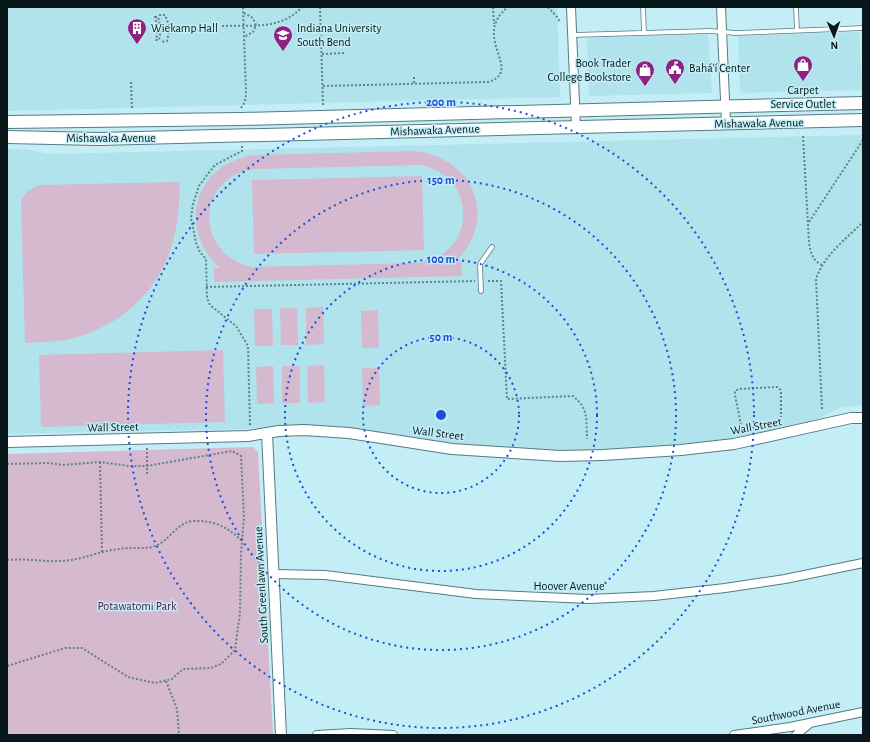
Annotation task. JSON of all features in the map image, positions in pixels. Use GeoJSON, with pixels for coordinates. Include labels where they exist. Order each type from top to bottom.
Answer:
{"type":"FeatureCollection","features":[{"type":"Feature","properties":{"kind":"main road","name":"Mishawaka Avenue"},"geometry":{"type":"LineString","coordinates":[[7,137],[107,138],[486,121],[575,110],[863,103]]}},
{"type":"Feature","properties":{"kind":"main road","name":"Mishawaka Avenue"},"geometry":{"type":"LineString","coordinates":[[7,122],[486,121],[576,127],[863,120]]}},
{"type":"Feature","properties":{"kind":"street"},"geometry":{"type":"LineString","coordinates":[[571,7],[576,127]]}},
{"type":"Feature","properties":{"kind":"street"},"geometry":{"type":"LineString","coordinates":[[721,7],[726,123]]}},
{"type":"Feature","properties":{"kind":"street","name":"Wall Street"},"geometry":{"type":"LineString","coordinates":[[7,442],[251,435],[279,431],[304,430],[349,433],[452,449],[560,456],[603,455],[681,450],[734,444],[850,418],[863,418]]}},
{"type":"Feature","properties":{"kind":"street","name":"South Greenlawn Avenue"},"geometry":{"type":"LineString","coordinates":[[267,433],[281,735]]}},
{"type":"Feature","properties":{"kind":"street","name":"Hoover Avenue"},"geometry":{"type":"LineString","coordinates":[[273,574],[325,575],[476,594],[590,599],[654,596],[725,588],[785,579],[863,563]]}},
{"type":"Feature","properties":{"kind":"street","name":"Southwood Avenue"},"geometry":{"type":"LineString","coordinates":[[734,735],[811,723],[863,712]]}},
{"type":"Feature","properties":{"kind":"street"},"geometry":{"type":"LineString","coordinates":[[796,735],[811,723]]}},
{"type":"Feature","properties":{"kind":"street"},"geometry":{"type":"LineString","coordinates":[[317,735],[351,733],[393,735]]}},
{"type":"Feature","properties":{"kind":"lane"},"geometry":{"type":"LineString","coordinates":[[644,7],[644,33]]}},
{"type":"Feature","properties":{"kind":"lane"},"geometry":{"type":"LineString","coordinates":[[796,7],[797,31]]}},
{"type":"Feature","properties":{"kind":"lane"},"geometry":{"type":"LineString","coordinates":[[572,35],[797,31],[863,28]]}},
{"type":"Feature","properties":{"kind":"lane"},"geometry":{"type":"LineString","coordinates":[[481,291],[480,264],[492,247]]}},
{"type":"Feature","properties":{"kind":"path"},"geometry":{"type":"LineString","coordinates":[[241,111],[241,107],[246,102],[243,7]]}},
{"type":"Feature","properties":{"kind":"path"},"geometry":{"type":"LineString","coordinates":[[222,26],[244,26],[284,22],[290,19],[302,7],[307,7]]}},
{"type":"Feature","properties":{"kind":"path"},"geometry":{"type":"LineString","coordinates":[[320,7],[323,105]]}},
{"type":"Feature","properties":{"kind":"path"},"geometry":{"type":"LineString","coordinates":[[323,86],[488,82],[496,79],[501,74],[502,68],[494,44],[493,7]]}},
{"type":"Feature","properties":{"kind":"path"},"geometry":{"type":"LineString","coordinates":[[494,26],[499,16],[508,7]]}},
{"type":"Feature","properties":{"kind":"path"},"geometry":{"type":"LineString","coordinates":[[548,7],[560,22]]}},
{"type":"Feature","properties":{"kind":"path"},"geometry":{"type":"LineString","coordinates":[[244,13],[251,16],[256,25]]}},
{"type":"Feature","properties":{"kind":"path"},"geometry":{"type":"LineString","coordinates":[[159,15],[165,15],[170,28],[167,41],[161,42]]}},
{"type":"Feature","properties":{"kind":"path"},"geometry":{"type":"LineString","coordinates":[[159,29],[158,17],[155,17],[159,29],[156,40],[159,40],[159,29]]}},
{"type":"Feature","properties":{"kind":"path"},"geometry":{"type":"LineString","coordinates":[[244,37],[253,32],[256,25]]}},
{"type":"Feature","properties":{"kind":"path"},"geometry":{"type":"LineString","coordinates":[[159,29],[194,27]]}},
{"type":"Feature","properties":{"kind":"path"},"geometry":{"type":"LineString","coordinates":[[322,54],[344,52]]}},
{"type":"Feature","properties":{"kind":"path"},"geometry":{"type":"LineString","coordinates":[[414,76],[414,83]]}},
{"type":"Feature","properties":{"kind":"path"},"geometry":{"type":"LineString","coordinates":[[132,82],[132,110]]}},
{"type":"Feature","properties":{"kind":"path"},"geometry":{"type":"LineString","coordinates":[[804,136],[811,255],[816,262],[822,266]]}},
{"type":"Feature","properties":{"kind":"path"},"geometry":{"type":"LineString","coordinates":[[808,223],[863,140]]}},
{"type":"Feature","properties":{"kind":"path"},"geometry":{"type":"LineString","coordinates":[[242,144],[242,151],[215,165],[199,186],[193,204],[192,227],[198,248],[206,259],[206,287],[207,298],[210,305],[236,326],[248,346],[251,435]]}},
{"type":"Feature","properties":{"kind":"path"},"geometry":{"type":"LineString","coordinates":[[822,409],[816,278],[822,266],[863,222]]}},
{"type":"Feature","properties":{"kind":"path"},"geometry":{"type":"LineString","coordinates":[[206,287],[501,281],[507,399],[573,396],[582,404],[586,416],[587,439]]}},
{"type":"Feature","properties":{"kind":"path"},"geometry":{"type":"LineString","coordinates":[[741,425],[735,395],[735,391],[738,389],[777,387],[780,390],[781,417]]}},
{"type":"Feature","properties":{"kind":"path"},"geometry":{"type":"LineString","coordinates":[[146,439],[147,475]]}},
{"type":"Feature","properties":{"kind":"path"},"geometry":{"type":"LineString","coordinates":[[7,464],[49,463],[63,465],[100,462],[129,466],[147,466],[213,453],[232,451],[241,456],[244,518],[240,613],[234,650],[221,664],[210,668],[182,669],[172,680],[155,683],[128,677],[82,648],[65,648],[7,666]]}},
{"type":"Feature","properties":{"kind":"path"},"geometry":{"type":"LineString","coordinates":[[100,462],[102,552]]}},
{"type":"Feature","properties":{"kind":"path"},"geometry":{"type":"LineString","coordinates":[[7,560],[24,558],[64,561],[102,552],[157,546],[182,524],[193,521],[222,525],[231,530],[242,541]]}},
{"type":"Feature","properties":{"kind":"path"},"geometry":{"type":"LineString","coordinates":[[166,681],[177,708],[178,735]]}},
{"type":"Feature","properties":{"kind":"shaded area","name":"Indiana University South Bend"},"geometry":{"type":"Polygon","coordinates":[[[7,7],[557,7],[560,97],[7,111],[7,7]]]}},
{"type":"Feature","properties":{"kind":"shaded area"},"geometry":{"type":"Polygon","coordinates":[[[859,32],[862,90],[740,93],[738,36],[859,32]]]}},
{"type":"Feature","properties":{"kind":"shaded area"},"geometry":{"type":"Polygon","coordinates":[[[708,34],[712,93],[589,96],[587,38],[708,34]]]}},
{"type":"Feature","properties":{"kind":"shaded area"},"geometry":{"type":"Polygon","coordinates":[[[863,135],[863,405],[841,407],[811,422],[728,439],[645,448],[597,450],[543,450],[448,443],[344,427],[309,425],[241,429],[7,434],[7,149],[25,149],[48,154],[863,135]]]}},
{"type":"Feature","properties":{"kind":"green space"},"geometry":{"type":"Polygon","coordinates":[[[413,151],[442,159],[455,167],[465,177],[472,189],[477,203],[477,218],[474,234],[466,249],[455,262],[461,262],[462,276],[214,282],[214,268],[220,268],[206,252],[198,234],[196,216],[199,198],[207,183],[219,169],[236,160],[257,155],[413,151]],[[422,165],[256,169],[236,174],[222,185],[213,199],[209,215],[212,232],[219,247],[233,259],[252,267],[416,263],[436,258],[450,247],[460,233],[463,217],[461,201],[454,185],[441,173],[422,165]]]}},
{"type":"Feature","properties":{"kind":"green space"},"geometry":{"type":"Polygon","coordinates":[[[422,176],[424,250],[254,254],[252,180],[422,176]]]}},
{"type":"Feature","properties":{"kind":"green space"},"geometry":{"type":"Polygon","coordinates":[[[179,182],[179,209],[175,235],[167,258],[156,280],[141,299],[122,315],[100,328],[74,338],[50,342],[25,343],[21,200],[28,191],[39,185],[179,182]]]}},
{"type":"Feature","properties":{"kind":"green space"},"geometry":{"type":"Polygon","coordinates":[[[323,307],[324,344],[306,345],[306,308],[323,307]]]}},
{"type":"Feature","properties":{"kind":"green space"},"geometry":{"type":"Polygon","coordinates":[[[280,308],[297,308],[298,345],[281,345],[280,308]]]}},
{"type":"Feature","properties":{"kind":"green space"},"geometry":{"type":"Polygon","coordinates":[[[254,309],[272,309],[273,346],[255,346],[254,309]]]}},
{"type":"Feature","properties":{"kind":"green space"},"geometry":{"type":"Polygon","coordinates":[[[378,310],[379,348],[362,348],[361,311],[378,310]]]}},
{"type":"Feature","properties":{"kind":"green space"},"geometry":{"type":"Polygon","coordinates":[[[223,350],[225,422],[41,427],[39,355],[223,350]]]}},
{"type":"Feature","properties":{"kind":"green space"},"geometry":{"type":"Polygon","coordinates":[[[324,365],[325,402],[308,403],[307,366],[324,365]]]}},
{"type":"Feature","properties":{"kind":"green space"},"geometry":{"type":"Polygon","coordinates":[[[273,366],[274,403],[257,404],[256,367],[273,366]]]}},
{"type":"Feature","properties":{"kind":"green space"},"geometry":{"type":"Polygon","coordinates":[[[282,366],[300,366],[300,403],[282,403],[282,366]]]}},
{"type":"Feature","properties":{"kind":"green space"},"geometry":{"type":"Polygon","coordinates":[[[362,368],[379,368],[380,405],[363,406],[362,368]]]}},
{"type":"Feature","properties":{"kind":"green space","name":"Potawatomi Park"},"geometry":{"type":"Polygon","coordinates":[[[253,447],[258,452],[273,735],[7,735],[7,454],[253,447]]]}},
{"type":"Feature","properties":{"kind":"place","name":"Wiekamp Hall"},"geometry":{"type":"Point","coordinates":[137,45]}},
{"type":"Feature","properties":{"kind":"place","name":"Indiana University South Bend"},"geometry":{"type":"Point","coordinates":[283,52]}},
{"type":"Feature","properties":{"kind":"place","name":"Carpet Service Outlet"},"geometry":{"type":"Point","coordinates":[803,82]}},
{"type":"Feature","properties":{"kind":"place","name":"Bahá'í Center"},"geometry":{"type":"Point","coordinates":[675,85]}},
{"type":"Feature","properties":{"kind":"place","name":"Book Trader College Bookstore"},"geometry":{"type":"Point","coordinates":[645,87]}}]}
